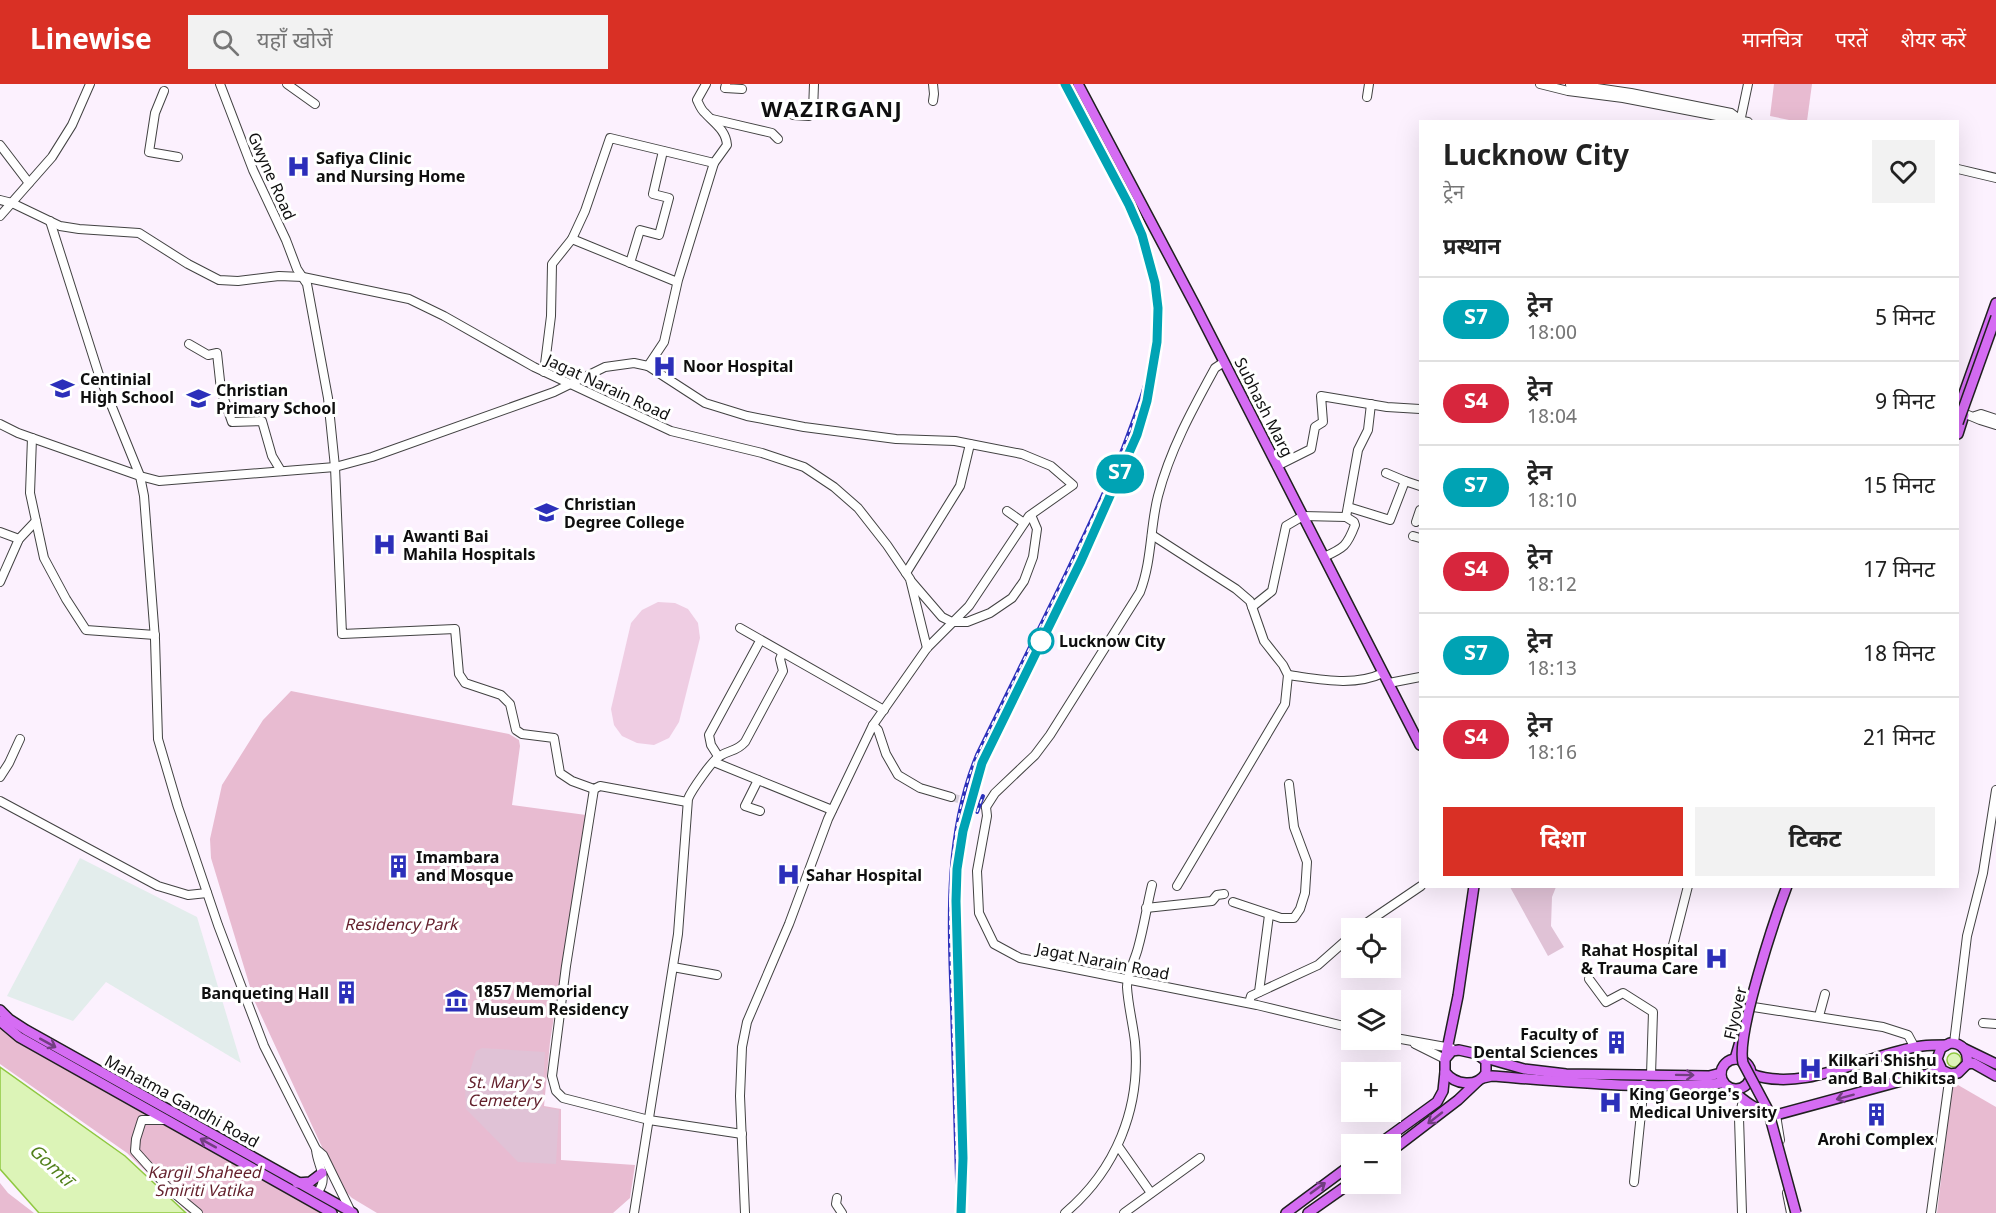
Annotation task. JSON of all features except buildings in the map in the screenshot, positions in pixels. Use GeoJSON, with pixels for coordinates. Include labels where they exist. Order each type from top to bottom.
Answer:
{"type":"FeatureCollection","features":[{"type":"Feature","properties":{"kind":"main road","name":"Subhash Marg"},"geometry":{"type":"LineString","coordinates":[[1078,84],[1304,516],[1419,743]]}},
{"type":"Feature","properties":{"kind":"main road"},"geometry":{"type":"LineString","coordinates":[[1959,430],[1996,303]]}},
{"type":"Feature","properties":{"kind":"main road"},"geometry":{"type":"LineString","coordinates":[[1959,420],[1996,317]]}},
{"type":"Feature","properties":{"kind":"main road"},"geometry":{"type":"LineString","coordinates":[[1964,413],[1996,325]]}},
{"type":"Feature","properties":{"kind":"main road"},"geometry":{"type":"LineString","coordinates":[[1393,1134],[1437,1102],[1443,1091],[1445,1059],[1458,996],[1474,888]]}},
{"type":"Feature","properties":{"kind":"main road"},"geometry":{"type":"LineString","coordinates":[[1735,1059],[1786,888]]}},
{"type":"Feature","properties":{"kind":"main road","name":"Flyover"},"geometry":{"type":"LineString","coordinates":[[1786,888],[1766,948],[1748,1014],[1741,1054],[1768,1110],[1796,1213]]}},
{"type":"Feature","properties":{"kind":"main road"},"geometry":{"type":"LineString","coordinates":[[1458,996],[1455,1041],[1459,1050]]}},
{"type":"Feature","properties":{"kind":"main road"},"geometry":{"type":"LineString","coordinates":[[1445,1059],[1452,1051],[1459,1050],[1524,1070],[1593,1079],[1651,1075],[1709,1076],[1741,1089],[1747,1085],[1751,1074],[1744,1054],[1750,1006]]}},
{"type":"Feature","properties":{"kind":"main road","name":"Mahatma Gandhi Road"},"geometry":{"type":"LineString","coordinates":[[0,1010],[9,1019],[27,1030],[352,1212]]}},
{"type":"Feature","properties":{"kind":"main road","name":"Mahatma Gandhi Road"},"geometry":{"type":"LineString","coordinates":[[0,1021],[20,1037],[332,1213]]}},
{"type":"Feature","properties":{"kind":"main road"},"geometry":{"type":"LineString","coordinates":[[1946,1072],[1938,1065],[1937,1056],[1941,1048],[1954,1045],[1966,1052],[1967,1064]]}},
{"type":"Feature","properties":{"kind":"main road"},"geometry":{"type":"LineString","coordinates":[[1751,1074],[1777,1079],[1801,1078],[1915,1048],[1954,1045],[1996,1064]]}},
{"type":"Feature","properties":{"kind":"main road"},"geometry":{"type":"LineString","coordinates":[[1401,1144],[1480,1080],[1487,1067],[1482,1057]]}},
{"type":"Feature","properties":{"kind":"main road"},"geometry":{"type":"LineString","coordinates":[[1746,1063],[1735,1059],[1724,1064],[1725,1082],[1743,1100],[1762,1112],[1776,1115],[1946,1072],[1958,1073],[1967,1064],[1972,1063],[1996,1076]]}},
{"type":"Feature","properties":{"kind":"main road"},"geometry":{"type":"LineString","coordinates":[[1445,1072],[1453,1079],[1472,1083],[1492,1076],[1593,1079],[1695,1086],[1725,1082]]}},
{"type":"Feature","properties":{"kind":"main road"},"geometry":{"type":"LineString","coordinates":[[1287,1213],[1341,1172]]}},
{"type":"Feature","properties":{"kind":"main road"},"geometry":{"type":"LineString","coordinates":[[297,1183],[309,1182],[322,1173]]}},
{"type":"Feature","properties":{"kind":"main road"},"geometry":{"type":"LineString","coordinates":[[1308,1213],[1341,1190]]}},
{"type":"Feature","properties":{"kind":"street"},"geometry":{"type":"LineString","coordinates":[[0,216],[52,157],[72,125],[90,84]]}},
{"type":"Feature","properties":{"kind":"street","name":"Gwyne Road"},"geometry":{"type":"LineString","coordinates":[[219,84],[253,170],[297,269],[308,284],[327,398],[335,467],[342,634],[455,629],[459,674],[465,682],[501,695],[510,704],[516,730],[522,734],[554,738],[560,773],[572,781],[594,789]]}},
{"type":"Feature","properties":{"kind":"street"},"geometry":{"type":"LineString","coordinates":[[287,84],[315,104]]}},
{"type":"Feature","properties":{"kind":"street"},"geometry":{"type":"LineString","coordinates":[[648,366],[664,342],[677,282],[714,163],[727,145],[727,137],[704,112],[697,100],[706,84]]}},
{"type":"Feature","properties":{"kind":"street"},"geometry":{"type":"LineString","coordinates":[[726,84],[725,88],[742,89]]}},
{"type":"Feature","properties":{"kind":"street"},"geometry":{"type":"LineString","coordinates":[[793,115],[809,116],[813,111],[814,84]]}},
{"type":"Feature","properties":{"kind":"street"},"geometry":{"type":"LineString","coordinates":[[933,84],[933,101]]}},
{"type":"Feature","properties":{"kind":"street"},"geometry":{"type":"LineString","coordinates":[[1366,97],[1369,84]]}},
{"type":"Feature","properties":{"kind":"street"},"geometry":{"type":"LineString","coordinates":[[1540,84],[1568,91],[1623,98],[1738,120]]}},
{"type":"Feature","properties":{"kind":"street"},"geometry":{"type":"LineString","coordinates":[[1570,84],[1631,93],[1731,113],[1742,120]]}},
{"type":"Feature","properties":{"kind":"street"},"geometry":{"type":"LineString","coordinates":[[1743,120],[1748,84]]}},
{"type":"Feature","properties":{"kind":"street"},"geometry":{"type":"LineString","coordinates":[[164,91],[155,113],[149,152],[178,157]]}},
{"type":"Feature","properties":{"kind":"street"},"geometry":{"type":"LineString","coordinates":[[712,119],[772,133],[778,139]]}},
{"type":"Feature","properties":{"kind":"street"},"geometry":{"type":"LineString","coordinates":[[544,372],[550,316],[552,264],[572,239],[585,211],[610,138],[714,163]]}},
{"type":"Feature","properties":{"kind":"street"},"geometry":{"type":"LineString","coordinates":[[0,145],[29,183]]}},
{"type":"Feature","properties":{"kind":"street"},"geometry":{"type":"LineString","coordinates":[[630,263],[640,230],[659,235],[669,198],[653,194],[663,151]]}},
{"type":"Feature","properties":{"kind":"street"},"geometry":{"type":"LineString","coordinates":[[1959,169],[1996,178]]}},
{"type":"Feature","properties":{"kind":"street","name":"Jagat Narain Road"},"geometry":{"type":"LineString","coordinates":[[0,200],[12,203],[60,226],[139,233],[219,280],[238,281],[279,276],[303,277],[409,299],[544,372],[671,431],[762,453],[804,467],[834,487],[858,508],[908,576],[927,648]]}},
{"type":"Feature","properties":{"kind":"street"},"geometry":{"type":"LineString","coordinates":[[50,220],[99,375],[140,477],[144,496],[155,635],[158,739],[207,894],[264,1046],[316,1149],[322,1155],[352,1212]]}},
{"type":"Feature","properties":{"kind":"street"},"geometry":{"type":"LineString","coordinates":[[572,239],[677,282]]}},
{"type":"Feature","properties":{"kind":"street"},"geometry":{"type":"LineString","coordinates":[[189,344],[208,355],[217,353],[221,390],[232,422],[262,421],[272,456],[281,471]]}},
{"type":"Feature","properties":{"kind":"street"},"geometry":{"type":"LineString","coordinates":[[1177,886],[1285,704],[1288,675],[1264,641],[1250,601],[1236,589],[1152,535],[1158,498],[1179,436],[1215,368],[1224,362]]}},
{"type":"Feature","properties":{"kind":"street"},"geometry":{"type":"LineString","coordinates":[[0,424],[140,477],[159,481],[335,467],[372,457],[525,403],[554,392],[604,367],[634,363],[648,366],[705,404],[747,416],[804,427],[896,439],[955,441],[1022,454],[1051,466],[1073,485],[1031,515],[969,606],[927,648],[873,725],[832,810],[789,924],[747,1022],[742,1047],[740,1096],[745,1213]]}},
{"type":"Feature","properties":{"kind":"street"},"geometry":{"type":"LineString","coordinates":[[1277,466],[1311,449],[1315,427],[1323,422],[1321,396],[1419,409]]}},
{"type":"Feature","properties":{"kind":"street"},"geometry":{"type":"LineString","coordinates":[[1346,517],[1358,450],[1368,430],[1371,404]]}},
{"type":"Feature","properties":{"kind":"street"},"geometry":{"type":"LineString","coordinates":[[1964,413],[1981,414],[1996,419]]}},
{"type":"Feature","properties":{"kind":"street"},"geometry":{"type":"LineString","coordinates":[[1964,413],[1996,425]]}},
{"type":"Feature","properties":{"kind":"street"},"geometry":{"type":"LineString","coordinates":[[32,438],[30,493],[44,558],[66,599],[86,630],[155,635]]}},
{"type":"Feature","properties":{"kind":"street"},"geometry":{"type":"LineString","coordinates":[[970,444],[960,486],[908,576],[942,617],[952,622],[967,622],[990,613],[1012,598],[1024,581],[1033,558],[1037,529],[1031,515]]}},
{"type":"Feature","properties":{"kind":"street"},"geometry":{"type":"LineString","coordinates":[[1386,473],[1419,486]]}},
{"type":"Feature","properties":{"kind":"street"},"geometry":{"type":"LineString","coordinates":[[1348,507],[1390,520],[1405,481]]}},
{"type":"Feature","properties":{"kind":"street"},"geometry":{"type":"LineString","coordinates":[[1007,512],[1024,523]]}},
{"type":"Feature","properties":{"kind":"street"},"geometry":{"type":"LineString","coordinates":[[1416,522],[1419,513]]}},
{"type":"Feature","properties":{"kind":"street"},"geometry":{"type":"LineString","coordinates":[[1252,607],[1272,591],[1286,526],[1304,516],[1346,517],[1354,522],[1348,543],[1324,557]]}},
{"type":"Feature","properties":{"kind":"street"},"geometry":{"type":"LineString","coordinates":[[0,582],[19,539],[36,521]]}},
{"type":"Feature","properties":{"kind":"street"},"geometry":{"type":"LineString","coordinates":[[0,532],[19,539]]}},
{"type":"Feature","properties":{"kind":"street","name":"Jagat Narain Road"},"geometry":{"type":"LineString","coordinates":[[1152,535],[1146,578],[1140,592],[1045,742],[985,806],[987,816],[977,872],[979,914],[994,944],[1020,958],[1249,1003],[1341,1025]]}},
{"type":"Feature","properties":{"kind":"street"},"geometry":{"type":"LineString","coordinates":[[740,628],[782,654],[884,710]]}},
{"type":"Feature","properties":{"kind":"street"},"geometry":{"type":"LineString","coordinates":[[760,641],[709,735],[716,759],[758,780],[832,810]]}},
{"type":"Feature","properties":{"kind":"street"},"geometry":{"type":"LineString","coordinates":[[634,1213],[678,934],[687,802],[692,789],[716,759],[738,750],[745,741],[783,671],[780,659],[782,654]]}},
{"type":"Feature","properties":{"kind":"street"},"geometry":{"type":"LineString","coordinates":[[1288,675],[1326,680],[1368,680],[1383,673]]}},
{"type":"Feature","properties":{"kind":"street"},"geometry":{"type":"LineString","coordinates":[[1389,683],[1419,677]]}},
{"type":"Feature","properties":{"kind":"street"},"geometry":{"type":"LineString","coordinates":[[873,725],[878,730],[886,754],[898,775],[920,788],[951,797]]}},
{"type":"Feature","properties":{"kind":"street"},"geometry":{"type":"LineString","coordinates":[[0,777],[9,764],[20,739]]}},
{"type":"Feature","properties":{"kind":"street"},"geometry":{"type":"LineString","coordinates":[[758,780],[745,806],[760,812]]}},
{"type":"Feature","properties":{"kind":"street"},"geometry":{"type":"LineString","coordinates":[[1233,902],[1281,918],[1294,918],[1300,909],[1305,893],[1307,862],[1294,827],[1289,784]]}},
{"type":"Feature","properties":{"kind":"street"},"geometry":{"type":"LineString","coordinates":[[687,802],[600,786],[594,789],[566,966],[552,1076],[556,1091],[563,1098],[649,1120],[742,1134]]}},
{"type":"Feature","properties":{"kind":"street"},"geometry":{"type":"LineString","coordinates":[[1954,1045],[1967,936],[1983,873],[1996,790]]}},
{"type":"Feature","properties":{"kind":"street"},"geometry":{"type":"LineString","coordinates":[[0,801],[158,886],[188,895],[207,894]]}},
{"type":"Feature","properties":{"kind":"street"},"geometry":{"type":"LineString","coordinates":[[1065,1213],[1081,1200],[1100,1175],[1124,1135],[1132,1108],[1135,1083],[1135,1044],[1128,980],[1139,947],[1152,885]]}},
{"type":"Feature","properties":{"kind":"street"},"geometry":{"type":"LineString","coordinates":[[1374,918],[1419,887]]}},
{"type":"Feature","properties":{"kind":"street"},"geometry":{"type":"LineString","coordinates":[[1671,953],[1687,888]]}},
{"type":"Feature","properties":{"kind":"street"},"geometry":{"type":"LineString","coordinates":[[1146,908],[1212,901],[1217,895],[1224,894]]}},
{"type":"Feature","properties":{"kind":"street"},"geometry":{"type":"LineString","coordinates":[[1259,992],[1269,915]]}},
{"type":"Feature","properties":{"kind":"street"},"geometry":{"type":"LineString","coordinates":[[1249,1003],[1251,996],[1318,965],[1341,945]]}},
{"type":"Feature","properties":{"kind":"street"},"geometry":{"type":"LineString","coordinates":[[673,967],[717,975]]}},
{"type":"Feature","properties":{"kind":"street"},"geometry":{"type":"LineString","coordinates":[[1588,979],[1606,1002],[1623,993],[1653,1012],[1651,1075]]}},
{"type":"Feature","properties":{"kind":"street"},"geometry":{"type":"LineString","coordinates":[[1819,1016],[1825,994]]}},
{"type":"Feature","properties":{"kind":"street"},"geometry":{"type":"LineString","coordinates":[[1750,1006],[1883,1027],[1908,1035],[1915,1048]]}},
{"type":"Feature","properties":{"kind":"street"},"geometry":{"type":"LineString","coordinates":[[1983,1023],[1996,1024]]}},
{"type":"Feature","properties":{"kind":"street"},"geometry":{"type":"LineString","coordinates":[[1401,1039],[1459,1050]]}},
{"type":"Feature","properties":{"kind":"street"},"geometry":{"type":"LineString","coordinates":[[1408,1041],[1445,1059]]}},
{"type":"Feature","properties":{"kind":"street"},"geometry":{"type":"LineString","coordinates":[[1931,1213],[1946,1072]]}},
{"type":"Feature","properties":{"kind":"street"},"geometry":{"type":"LineString","coordinates":[[1634,1182],[1644,1084]]}},
{"type":"Feature","properties":{"kind":"street"},"geometry":{"type":"LineString","coordinates":[[1742,1213],[1739,1118],[1743,1100]]}},
{"type":"Feature","properties":{"kind":"street"},"geometry":{"type":"LineString","coordinates":[[1776,1115],[1791,1213]]}},
{"type":"Feature","properties":{"kind":"street"},"geometry":{"type":"LineString","coordinates":[[167,1120],[142,1120],[135,1151],[170,1189],[198,1213]]}},
{"type":"Feature","properties":{"kind":"street"},"geometry":{"type":"LineString","coordinates":[[1118,1146],[1151,1193]]}},
{"type":"Feature","properties":{"kind":"street"},"geometry":{"type":"LineString","coordinates":[[316,1149],[316,1157],[324,1183],[317,1193]]}},
{"type":"Feature","properties":{"kind":"street"},"geometry":{"type":"LineString","coordinates":[[1124,1213],[1200,1158]]}},
{"type":"Feature","properties":{"kind":"street"},"geometry":{"type":"LineString","coordinates":[[837,1198],[836,1204],[842,1213]]}},
{"type":"Feature","properties":{"kind":"shaded area"},"geometry":{"type":"Polygon","coordinates":[[[658,602],[675,603],[688,609],[698,623],[700,638],[679,722],[669,738],[654,745],[637,743],[622,736],[614,725],[611,709],[631,623],[642,610],[658,602]]]}},
{"type":"Feature","properties":{"kind":"shaded area"},"geometry":{"type":"Polygon","coordinates":[[[80,858],[197,917],[241,1063],[106,982],[73,1021],[7,996],[80,858]]]}},
{"type":"Feature","properties":{"kind":"green space"},"geometry":{"type":"Polygon","coordinates":[[[1774,84],[1812,84],[1807,120],[1789,120],[1770,116],[1774,84]]]}},
{"type":"Feature","properties":{"kind":"green space","name":"Residency Park"},"geometry":{"type":"Polygon","coordinates":[[[291,691],[509,734],[519,740],[520,746],[512,805],[586,815],[550,1042],[544,1106],[561,1109],[561,1160],[635,1165],[630,1198],[613,1213],[377,1213],[352,1198],[340,1186],[254,1000],[211,858],[210,839],[222,785],[263,720],[291,691]]]}},
{"type":"Feature","properties":{"kind":"green space"},"geometry":{"type":"Polygon","coordinates":[[[1511,888],[1556,888],[1552,897],[1551,926],[1564,947],[1548,956],[1511,888]]]}},
{"type":"Feature","properties":{"kind":"green space","name":"Kargil Shaheed Smiriti Vatika"},"geometry":{"type":"Polygon","coordinates":[[[0,1025],[98,1087],[324,1213],[189,1213],[127,1153],[0,1064],[0,1025]]]}},
{"type":"Feature","properties":{"kind":"green space","name":"St. Mary's Cemetery"},"geometry":{"type":"Polygon","coordinates":[[[482,1048],[545,1052],[542,1107],[559,1110],[556,1164],[518,1162],[466,1109],[465,1088],[476,1051],[482,1048]]]}},
{"type":"Feature","properties":{"kind":"green space"},"geometry":{"type":"Polygon","coordinates":[[[1958,1085],[1996,1107],[1996,1213],[1937,1213],[1952,1088],[1958,1085]]]}},
{"type":"Feature","properties":{"kind":"green space"},"geometry":{"type":"Polygon","coordinates":[[[0,1183],[8,1193],[34,1213],[0,1213],[0,1183]]]}},
{"type":"Feature","properties":{"kind":"water"},"geometry":{"type":"Polygon","coordinates":[[[1951,1053],[1957,1053],[1961,1060],[1957,1067],[1951,1067],[1947,1063],[1947,1057],[1951,1053]]]}},
{"type":"Feature","properties":{"kind":"water","name":"Gomtī"},"geometry":{"type":"Polygon","coordinates":[[[0,1067],[125,1156],[186,1213],[39,1213],[0,1169],[0,1067]]]}},
{"type":"Feature","properties":{"kind":"tunnel"},"geometry":{"type":"LineString","coordinates":[[951,797],[984,806]]}},
{"type":"Feature","properties":{"kind":"railway"},"geometry":{"type":"LineString","coordinates":[[958,1213],[950,911],[954,847],[959,816],[966,785],[977,755],[1063,580],[1116,465],[1141,397],[1154,344],[1155,308],[1151,279],[1133,221],[1120,192],[1061,84]]}},
{"type":"Feature","properties":{"kind":"railway"},"geometry":{"type":"LineString","coordinates":[[967,810],[981,764]]}},
{"type":"Feature","properties":{"kind":"railway"},"geometry":{"type":"LineString","coordinates":[[977,812],[983,796]]}},
{"type":"Feature","properties":{"kind":"train","name":"S7"},"geometry":{"type":"LineString","coordinates":[[961,1213],[963,1158],[956,901],[957,869],[968,808],[982,763],[1081,561],[1137,435],[1147,401],[1157,342],[1158,308],[1155,283],[1142,235],[1129,205],[1065,84]]}},
{"type":"Feature","properties":{"kind":"place","name":"Safiya Clinic and Nursing Home"},"geometry":{"type":"Point","coordinates":[298,167]}},
{"type":"Feature","properties":{"kind":"place","name":"Noor Hospital"},"geometry":{"type":"Point","coordinates":[665,366]}},
{"type":"Feature","properties":{"kind":"place","name":"Centinial High School"},"geometry":{"type":"Point","coordinates":[62,388]}},
{"type":"Feature","properties":{"kind":"place","name":"Christian Primary School"},"geometry":{"type":"Point","coordinates":[198,399]}},
{"type":"Feature","properties":{"kind":"place","name":"Christian Degree College"},"geometry":{"type":"Point","coordinates":[546,513]}},
{"type":"Feature","properties":{"kind":"place","name":"Awanti Bai Mahila Hospitals"},"geometry":{"type":"Point","coordinates":[385,545]}},
{"type":"Feature","properties":{"kind":"place","name":"Lucknow City"},"geometry":{"type":"Point","coordinates":[1041,641]}},
{"type":"Feature","properties":{"kind":"place","name":"Imambara and Mosque"},"geometry":{"type":"Point","coordinates":[398,866]}},
{"type":"Feature","properties":{"kind":"place","name":"Sahar Hospital"},"geometry":{"type":"Point","coordinates":[788,875]}},
{"type":"Feature","properties":{"kind":"place","name":"Rahat Hospital & Trauma Care"},"geometry":{"type":"Point","coordinates":[1716,959]}},
{"type":"Feature","properties":{"kind":"place","name":"Banqueting Hall"},"geometry":{"type":"Point","coordinates":[347,993]}},
{"type":"Feature","properties":{"kind":"place","name":"1857 Memorial Museum Residency"},"geometry":{"type":"Point","coordinates":[457,1000]}},
{"type":"Feature","properties":{"kind":"place","name":"Faculty of Dental Sciences"},"geometry":{"type":"Point","coordinates":[1616,1043]}},
{"type":"Feature","properties":{"kind":"place","name":"Kilkari Shishu and Bal Chikitsa"},"geometry":{"type":"Point","coordinates":[1810,1069]}},
{"type":"Feature","properties":{"kind":"place","name":"King George's Medical University"},"geometry":{"type":"Point","coordinates":[1611,1103]}},
{"type":"Feature","properties":{"kind":"place","name":"Arohi Complex"},"geometry":{"type":"Point","coordinates":[1876,1114]}},
{"type":"Feature","properties":{"kind":"district","name":"WAZIRGANJ"},"geometry":{"type":"Point","coordinates":[832,109]}}]}
